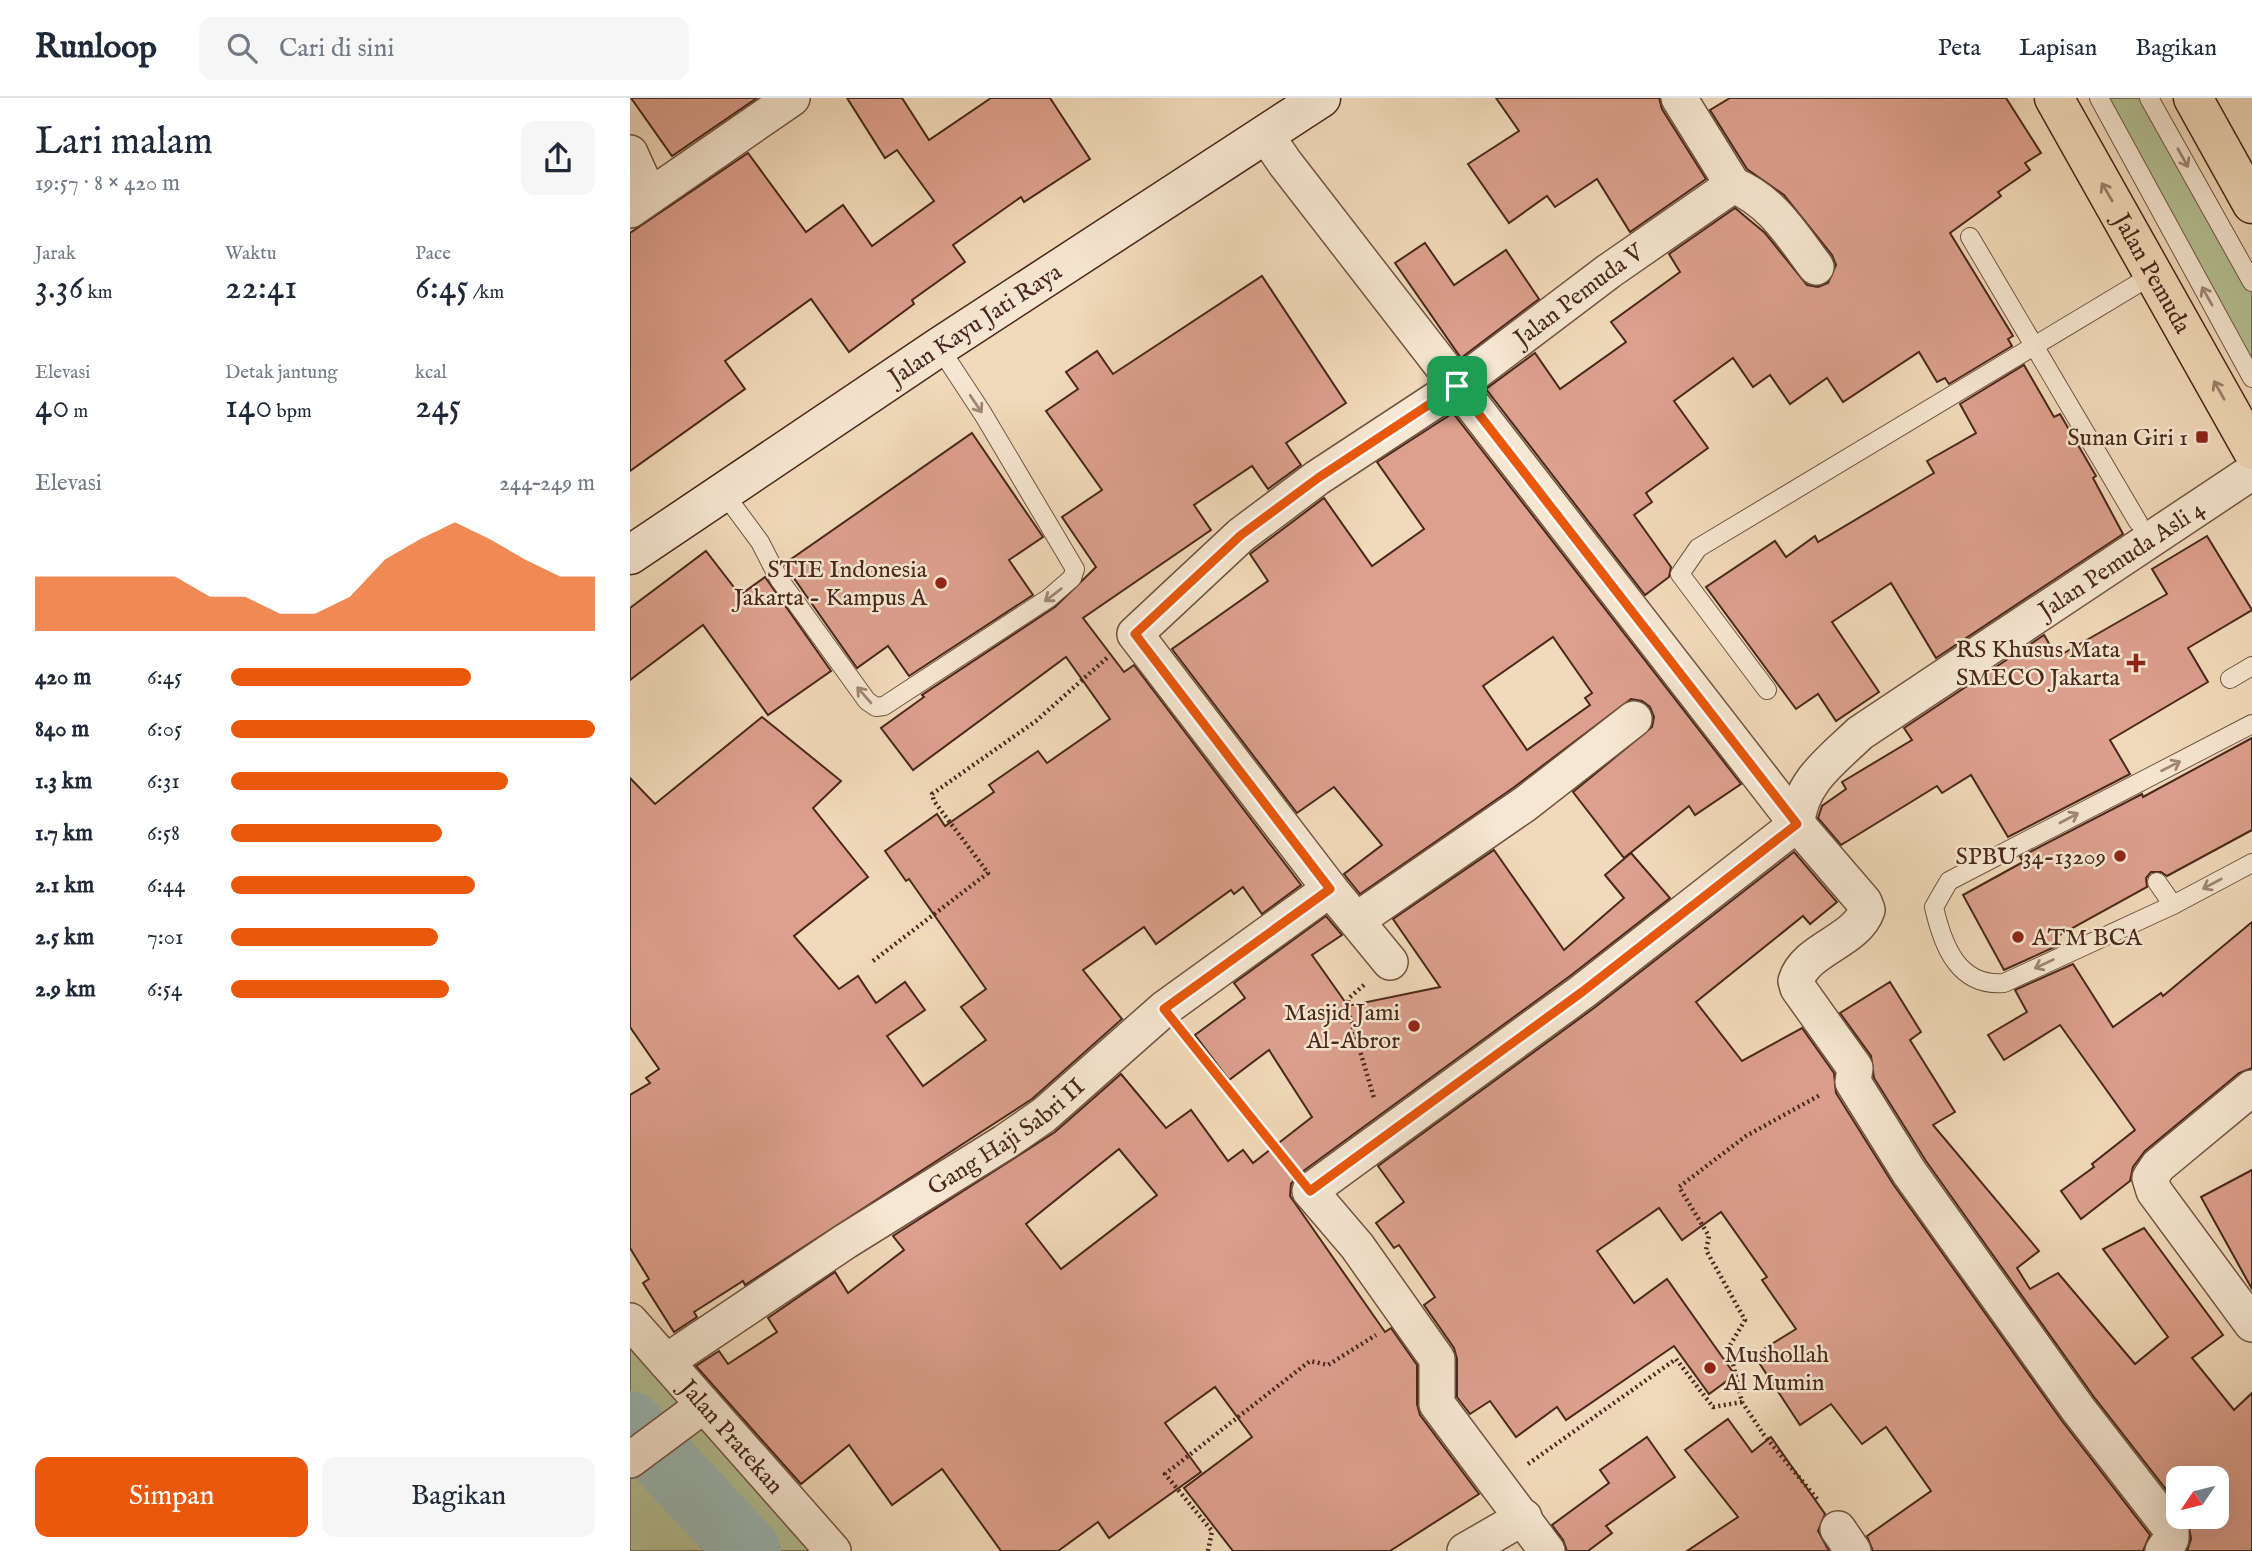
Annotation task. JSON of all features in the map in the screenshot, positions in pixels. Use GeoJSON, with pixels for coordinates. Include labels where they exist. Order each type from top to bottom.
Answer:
{"type":"FeatureCollection","features":[{"type":"Feature","properties":{"kind":"main road","name":"Jalan Kayu Jati Raya"},"geometry":{"type":"LineString","coordinates":[[630,555],[939,347],[1321,98]]}},
{"type":"Feature","properties":{"kind":"main road","name":"Jalan Pemuda"},"geometry":{"type":"LineString","coordinates":[[2054,98],[2252,450]]}},
{"type":"Feature","properties":{"kind":"main road"},"geometry":{"type":"LineString","coordinates":[[2193,98],[2252,204]]}},
{"type":"Feature","properties":{"kind":"street"},"geometry":{"type":"LineString","coordinates":[[630,152],[640,202],[792,98]]}},
{"type":"Feature","properties":{"kind":"street"},"geometry":{"type":"LineString","coordinates":[[1679,98],[1733,185],[1754,193],[1768,204],[1816,267]]}},
{"type":"Feature","properties":{"kind":"street"},"geometry":{"type":"LineString","coordinates":[[1265,134],[1284,163],[1797,824],[1864,902],[1867,910],[1861,922],[1802,967],[1796,981],[1798,988],[1855,1068],[1852,1078],[1909,1172],[2078,1409],[2171,1529],[2171,1539],[2163,1551]]}},
{"type":"Feature","properties":{"kind":"street","name":"Jalan Pemuda V"},"geometry":{"type":"LineString","coordinates":[[1135,634],[1241,535],[1318,478],[1457,386],[1609,271],[1733,185]]}},
{"type":"Feature","properties":{"kind":"street","name":"Jalan Pemuda Asli 4"},"geometry":{"type":"LineString","coordinates":[[1797,824],[1801,798],[1818,772],[1860,733],[2252,472]]}},
{"type":"Feature","properties":{"kind":"street"},"geometry":{"type":"LineString","coordinates":[[1135,634],[1330,889],[1390,962]]}},
{"type":"Feature","properties":{"kind":"street"},"geometry":{"type":"LineString","coordinates":[[1357,920],[1525,804],[1634,719]]}},
{"type":"Feature","properties":{"kind":"street"},"geometry":{"type":"LineString","coordinates":[[1547,1551],[1437,1404],[1437,1359],[1356,1246],[1310,1191],[1582,992],[1797,824]]}},
{"type":"Feature","properties":{"kind":"street","name":"Gang Haji Sabri II"},"geometry":{"type":"LineString","coordinates":[[666,1362],[846,1241],[1044,1115],[1164,1009],[1330,889]]}},
{"type":"Feature","properties":{"kind":"street"},"geometry":{"type":"LineString","coordinates":[[2252,1088],[2158,1166],[2150,1178],[2154,1191],[2252,1324]]}},
{"type":"Feature","properties":{"kind":"street","name":"Jalan Pratekan"},"geometry":{"type":"LineString","coordinates":[[630,1321],[834,1551]]}},
{"type":"Feature","properties":{"kind":"street"},"geometry":{"type":"LineString","coordinates":[[630,1460],[704,1405]]}},
{"type":"Feature","properties":{"kind":"street"},"geometry":{"type":"LineString","coordinates":[[1465,1551],[1524,1517]]}},
{"type":"Feature","properties":{"kind":"lane"},"geometry":{"type":"LineString","coordinates":[[2099,98],[2252,378]]}},
{"type":"Feature","properties":{"kind":"lane"},"geometry":{"type":"LineString","coordinates":[[2149,98],[2252,282]]}},
{"type":"Feature","properties":{"kind":"lane"},"geometry":{"type":"LineString","coordinates":[[1970,237],[2138,522]]}},
{"type":"Feature","properties":{"kind":"lane"},"geometry":{"type":"LineString","coordinates":[[1767,690],[1680,574],[1698,548],[2034,349],[2154,274]]}},
{"type":"Feature","properties":{"kind":"lane"},"geometry":{"type":"LineString","coordinates":[[723,492],[760,542],[779,579],[867,701],[876,707],[884,706],[1049,598],[1072,578],[1075,569],[983,414],[939,347]]}},
{"type":"Feature","properties":{"kind":"lane"},"geometry":{"type":"LineString","coordinates":[[2230,679],[2252,666]]}},
{"type":"Feature","properties":{"kind":"lane"},"geometry":{"type":"LineString","coordinates":[[2252,724],[2113,804],[1949,881],[1938,895],[1934,907],[1938,923],[1957,964],[1970,978],[1986,984],[2004,983],[2172,905],[2252,863]]}},
{"type":"Feature","properties":{"kind":"lane"},"geometry":{"type":"LineString","coordinates":[[2157,882],[2172,905]]}},
{"type":"Feature","properties":{"kind":"path"},"geometry":{"type":"LineString","coordinates":[[873,961],[988,873],[934,801],[932,794],[1036,721],[1135,634]]}},
{"type":"Feature","properties":{"kind":"path"},"geometry":{"type":"LineString","coordinates":[[1390,962],[1349,998],[1347,1007],[1371,1092],[1394,1128]]}},
{"type":"Feature","properties":{"kind":"path"},"geometry":{"type":"LineString","coordinates":[[1164,1009],[1310,1191]]}},
{"type":"Feature","properties":{"kind":"path"},"geometry":{"type":"LineString","coordinates":[[1845,1540],[1806,1483],[1764,1435],[1742,1402],[1729,1346],[1745,1320],[1706,1250],[1709,1236],[1679,1190],[1680,1184],[1746,1136],[1852,1078]]}},
{"type":"Feature","properties":{"kind":"path"},"geometry":{"type":"LineString","coordinates":[[1208,1551],[1212,1531],[1166,1474],[1310,1361],[1328,1365],[1406,1316]]}},
{"type":"Feature","properties":{"kind":"path"},"geometry":{"type":"LineString","coordinates":[[1499,1485],[1676,1359],[1713,1407],[1742,1402]]}},
{"type":"Feature","properties":{"kind":"green space"},"geometry":{"type":"Polygon","coordinates":[[[2099,98],[2149,98],[2252,282],[2252,377],[2099,98]]]}},
{"type":"Feature","properties":{"kind":"green space"},"geometry":{"type":"Polygon","coordinates":[[[630,1324],[832,1551],[630,1551],[630,1324]]]}},
{"type":"Feature","properties":{"kind":"building"},"geometry":{"type":"Polygon","coordinates":[[[631,98],[757,98],[672,156],[631,98]]]}},
{"type":"Feature","properties":{"kind":"building"},"geometry":{"type":"Polygon","coordinates":[[[847,98],[902,98],[929,140],[991,98],[1050,98],[1090,159],[1024,202],[1021,197],[953,245],[965,262],[912,300],[914,304],[849,352],[811,299],[725,361],[745,389],[630,471],[630,233],[748,153],[806,232],[843,205],[872,246],[934,201],[897,150],[885,158],[847,98]]]}},
{"type":"Feature","properties":{"kind":"building"},"geometry":{"type":"Polygon","coordinates":[[[1496,98],[1659,98],[1662,109],[1706,179],[1630,232],[1597,179],[1555,207],[1547,196],[1509,223],[1468,164],[1519,131],[1496,98]]]}},
{"type":"Feature","properties":{"kind":"building"},"geometry":{"type":"Polygon","coordinates":[[[1730,98],[2006,98],[2041,153],[2025,163],[2030,170],[1998,192],[2001,196],[1950,233],[2013,336],[2008,339],[2012,346],[1949,384],[1945,378],[1937,382],[1919,352],[1843,402],[1827,378],[1790,404],[1770,375],[1753,387],[1733,358],[1674,401],[1708,448],[1646,493],[1652,502],[1634,515],[1671,567],[1669,577],[1645,595],[1486,389],[1535,353],[1560,389],[1626,342],[1611,322],[1680,272],[1669,254],[1735,208],[1765,233],[1807,285],[1818,287],[1828,283],[1836,265],[1832,255],[1784,195],[1747,169],[1710,110],[1730,98]]]}},
{"type":"Feature","properties":{"kind":"building"},"geometry":{"type":"Polygon","coordinates":[[[1425,243],[1454,285],[1506,250],[1539,299],[1461,358],[1395,263],[1425,243]]]}},
{"type":"Feature","properties":{"kind":"building"},"geometry":{"type":"Polygon","coordinates":[[[1262,276],[1346,403],[1286,443],[1301,465],[1268,489],[1252,466],[1194,505],[1211,530],[1083,618],[1124,672],[1134,665],[1301,885],[1262,914],[1243,887],[1234,894],[1231,890],[1156,944],[1144,927],[1083,970],[1122,1019],[1032,1099],[745,1285],[743,1281],[694,1312],[697,1317],[674,1332],[643,1283],[649,1279],[630,1248],[630,1095],[650,1083],[646,1078],[659,1069],[630,1027],[630,778],[655,804],[762,717],[841,781],[813,808],[868,877],[794,936],[839,989],[858,976],[876,1003],[905,982],[925,1010],[887,1036],[923,1086],[986,1040],[961,1007],[986,989],[909,879],[906,881],[885,851],[937,814],[945,826],[994,792],[989,785],[1038,751],[1047,763],[1110,719],[1066,657],[913,770],[881,728],[924,697],[922,695],[1055,607],[1096,567],[1062,517],[1102,490],[1046,411],[1078,389],[1066,372],[1097,351],[1113,374],[1262,276]]]}},
{"type":"Feature","properties":{"kind":"building"},"geometry":{"type":"Polygon","coordinates":[[[2024,365],[2054,417],[2060,414],[2096,476],[2093,478],[2123,534],[1936,658],[1891,583],[1832,622],[1879,692],[1836,721],[1818,694],[1796,709],[1706,587],[1775,541],[1786,557],[1815,536],[1818,542],[1934,473],[1927,461],[1976,433],[1960,404],[2024,365]]]}},
{"type":"Feature","properties":{"kind":"building"},"geometry":{"type":"Polygon","coordinates":[[[1453,413],[1741,784],[1695,815],[1689,806],[1624,858],[1573,792],[1652,727],[1654,717],[1650,707],[1642,701],[1631,699],[1513,788],[1360,894],[1344,874],[1382,845],[1334,787],[1297,813],[1172,649],[1268,581],[1250,554],[1324,498],[1372,566],[1424,529],[1377,462],[1453,413]],[[1553,637],[1483,686],[1527,750],[1590,705],[1585,698],[1592,693],[1553,637]]]}},
{"type":"Feature","properties":{"kind":"building","name":"STIE Indonesia Jakarta - Kampus A"},"geometry":{"type":"Polygon","coordinates":[[[972,433],[1043,537],[1009,560],[1033,595],[909,676],[888,646],[857,668],[784,564],[972,433]]]}},
{"type":"Feature","properties":{"kind":"building"},"geometry":{"type":"Polygon","coordinates":[[[2207,536],[2252,610],[2188,648],[2208,682],[2110,740],[2130,774],[2008,837],[1971,775],[1942,793],[1937,786],[1841,845],[1818,818],[1822,806],[1846,789],[1842,782],[1912,740],[1904,728],[2044,635],[2057,657],[2167,594],[2152,569],[2207,536]]]}},
{"type":"Feature","properties":{"kind":"building"},"geometry":{"type":"Polygon","coordinates":[[[706,551],[740,595],[765,577],[831,671],[768,715],[703,625],[630,680],[630,608],[706,551]]]}},
{"type":"Feature","properties":{"kind":"building","name":"SPBU 34-13209"},"geometry":{"type":"Polygon","coordinates":[[[2252,738],[2252,830],[2167,876],[2161,872],[2151,872],[2146,878],[2147,887],[2056,937],[2061,944],[2004,970],[1963,895],[2023,862],[2020,857],[2142,794],[2143,797],[2252,738]]]}},
{"type":"Feature","properties":{"kind":"building"},"geometry":{"type":"Polygon","coordinates":[[[1494,850],[1564,950],[1624,898],[1605,875],[1631,853],[1670,898],[1570,976],[1298,1175],[1291,1184],[1290,1196],[1385,1332],[1391,1328],[1417,1365],[1417,1404],[1420,1415],[1479,1494],[1390,1551],[1233,1551],[1184,1488],[1252,1437],[1215,1387],[1165,1423],[1201,1472],[1109,1538],[1098,1522],[1058,1551],[1001,1551],[942,1469],[892,1505],[849,1445],[801,1484],[696,1366],[719,1351],[728,1364],[777,1332],[768,1318],[835,1272],[848,1293],[904,1250],[893,1236],[1055,1132],[1121,1074],[1166,1128],[1191,1110],[1228,1161],[1243,1150],[1253,1163],[1312,1117],[1269,1050],[1229,1080],[1195,1035],[1245,998],[1234,983],[1326,916],[1342,935],[1312,955],[1348,1006],[1440,987],[1393,919],[1494,850]],[[1119,1149],[1026,1224],[1061,1269],[1157,1195],[1119,1149]]]}},
{"type":"Feature","properties":{"kind":"building"},"geometry":{"type":"Polygon","coordinates":[[[1794,852],[1837,902],[1810,924],[1803,916],[1696,1002],[1742,1061],[1802,1028],[1834,1073],[1836,1093],[1893,1184],[2062,1421],[2150,1535],[2143,1551],[1873,1551],[1867,1536],[1931,1491],[1886,1427],[1862,1444],[1831,1404],[1800,1425],[1754,1355],[1796,1329],[1762,1280],[1767,1277],[1721,1212],[1682,1240],[1659,1208],[1597,1251],[1634,1303],[1667,1279],[1735,1375],[1709,1394],[1674,1346],[1566,1420],[1557,1407],[1516,1437],[1490,1401],[1470,1414],[1457,1397],[1457,1359],[1454,1348],[1424,1305],[1435,1297],[1399,1245],[1394,1248],[1376,1223],[1404,1202],[1378,1166],[1594,1008],[1794,852]]]}},
{"type":"Feature","properties":{"kind":"building"},"geometry":{"type":"Polygon","coordinates":[[[2252,922],[2252,1068],[2239,1073],[2145,1151],[2133,1167],[2130,1181],[2081,1219],[2061,1191],[2094,1167],[2092,1164],[2135,1130],[2060,1025],[2004,1060],[1988,1035],[2027,1012],[2015,990],[2073,964],[2113,1027],[2161,993],[2163,996],[2252,922]]]}},
{"type":"Feature","properties":{"kind":"building"},"geometry":{"type":"Polygon","coordinates":[[[1890,982],[1921,1032],[1910,1040],[1955,1112],[1933,1125],[2039,1251],[2017,1268],[2030,1289],[2058,1273],[2135,1364],[2168,1337],[2103,1249],[2144,1228],[2223,1335],[2192,1358],[2234,1410],[2252,1393],[2252,1551],[2187,1551],[2191,1539],[2189,1530],[2230,1530],[2230,1466],[2166,1466],[2166,1489],[2094,1397],[1926,1161],[1874,1078],[1871,1056],[1840,1013],[1890,982]]]}},
{"type":"Feature","properties":{"kind":"building"},"geometry":{"type":"Polygon","coordinates":[[[2252,1170],[2252,1289],[2201,1197],[2252,1170]]]}},
{"type":"Feature","properties":{"kind":"building"},"geometry":{"type":"Polygon","coordinates":[[[1728,1419],[1752,1452],[1771,1437],[1825,1514],[1818,1531],[1829,1551],[1687,1551],[1738,1517],[1685,1450],[1728,1419]]]}},
{"type":"Feature","properties":{"kind":"building"},"geometry":{"type":"Polygon","coordinates":[[[1647,1437],[1675,1477],[1606,1526],[1612,1533],[1588,1551],[1567,1551],[1552,1525],[1609,1483],[1600,1470],[1647,1437]]]}},
{"type":"Feature","properties":{"kind":"waterway"},"geometry":{"type":"LineString","coordinates":[[630,1424],[748,1551]]}},
{"type":"Feature","properties":{"kind":"place","name":"Sunan Giri 1"},"geometry":{"type":"Point","coordinates":[2202,437]}},
{"type":"Feature","properties":{"kind":"place","name":"STIE Indonesia Jakarta - Kampus A"},"geometry":{"type":"Point","coordinates":[941,583]}},
{"type":"Feature","properties":{"kind":"place","name":"RS Khusus Mata SMECO Jakarta"},"geometry":{"type":"Point","coordinates":[2136,663]}},
{"type":"Feature","properties":{"kind":"place","name":"SPBU 34-13209"},"geometry":{"type":"Point","coordinates":[2120,856]}},
{"type":"Feature","properties":{"kind":"place","name":"ATM BCA"},"geometry":{"type":"Point","coordinates":[2018,937]}},
{"type":"Feature","properties":{"kind":"place","name":"Masjid Jami Al-Abror"},"geometry":{"type":"Point","coordinates":[1414,1026]}},
{"type":"Feature","properties":{"kind":"place","name":"Mushollah Al Mumin"},"geometry":{"type":"Point","coordinates":[1710,1368]}},
{"type":"Feature","properties":{"kind":"route"},"geometry":{"type":"LineString","coordinates":[[1457,386],[1797,824],[1582,992],[1310,1191],[1164,1009],[1330,889],[1135,634],[1241,535],[1390,428],[1457,386]]}}]}
